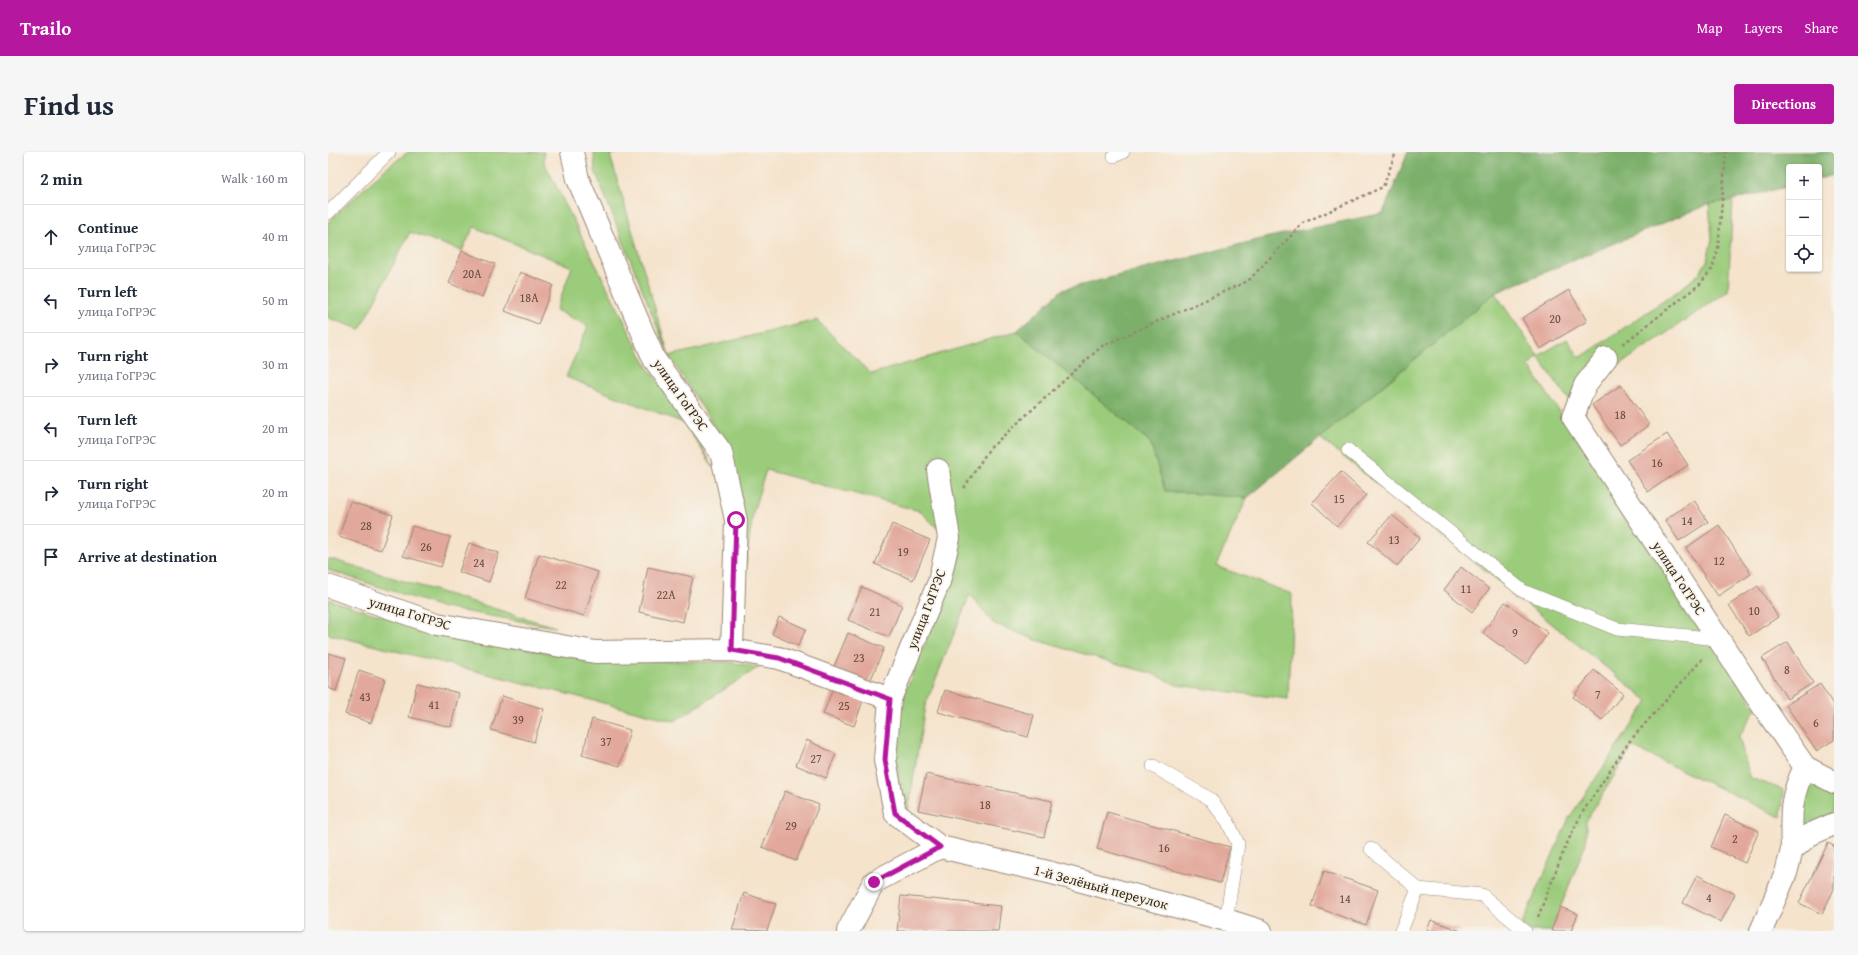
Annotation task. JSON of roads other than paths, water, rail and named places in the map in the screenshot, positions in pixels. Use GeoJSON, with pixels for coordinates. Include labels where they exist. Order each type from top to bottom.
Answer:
{"type":"FeatureCollection","features":[{"type":"Feature","properties":{"kind":"street","name":"улица ГоГРЭС"},"geometry":{"type":"LineString","coordinates":[[572,152],[578,179],[654,359],[721,452],[736,520],[732,650]]}},
{"type":"Feature","properties":{"kind":"street","name":"улица ГоГРЭС"},"geometry":{"type":"LineString","coordinates":[[1606,358],[1585,385],[1573,417],[1754,693],[1805,767],[1834,782]]}},
{"type":"Feature","properties":{"kind":"street","name":"улица ГоГРЭС"},"geometry":{"type":"LineString","coordinates":[[938,470],[947,516],[949,538],[939,582],[890,699],[885,760],[895,813],[940,847]]}},
{"type":"Feature","properties":{"kind":"street","name":"улица ГоГРЭС"},"geometry":{"type":"LineString","coordinates":[[328,586],[437,624],[595,652],[732,650],[779,658],[890,699]]}},
{"type":"Feature","properties":{"kind":"street"},"geometry":{"type":"LineString","coordinates":[[1761,931],[1786,873],[1792,850],[1790,811],[1796,785],[1805,767]]}},
{"type":"Feature","properties":{"kind":"street"},"geometry":{"type":"LineString","coordinates":[[1792,850],[1809,835],[1834,824]]}},
{"type":"Feature","properties":{"kind":"street"},"geometry":{"type":"LineString","coordinates":[[848,931],[874,882],[940,847]]}},
{"type":"Feature","properties":{"kind":"street","name":"1-й Зелёный переулок"},"geometry":{"type":"LineString","coordinates":[[940,847],[1048,872],[1226,920],[1261,931]]}},
{"type":"Feature","properties":{"kind":"lane"},"geometry":{"type":"LineString","coordinates":[[328,213],[389,152]]}},
{"type":"Feature","properties":{"kind":"lane"},"geometry":{"type":"LineString","coordinates":[[1348,450],[1523,591],[1617,629],[1719,639]]}},
{"type":"Feature","properties":{"kind":"lane"},"geometry":{"type":"LineString","coordinates":[[1153,766],[1210,799],[1228,822],[1238,844],[1226,920]]}},
{"type":"Feature","properties":{"kind":"lane"},"geometry":{"type":"LineString","coordinates":[[1371,849],[1418,889],[1482,895],[1530,927]]}},
{"type":"Feature","properties":{"kind":"lane"},"geometry":{"type":"LineString","coordinates":[[1401,931],[1418,889]]}}]}
